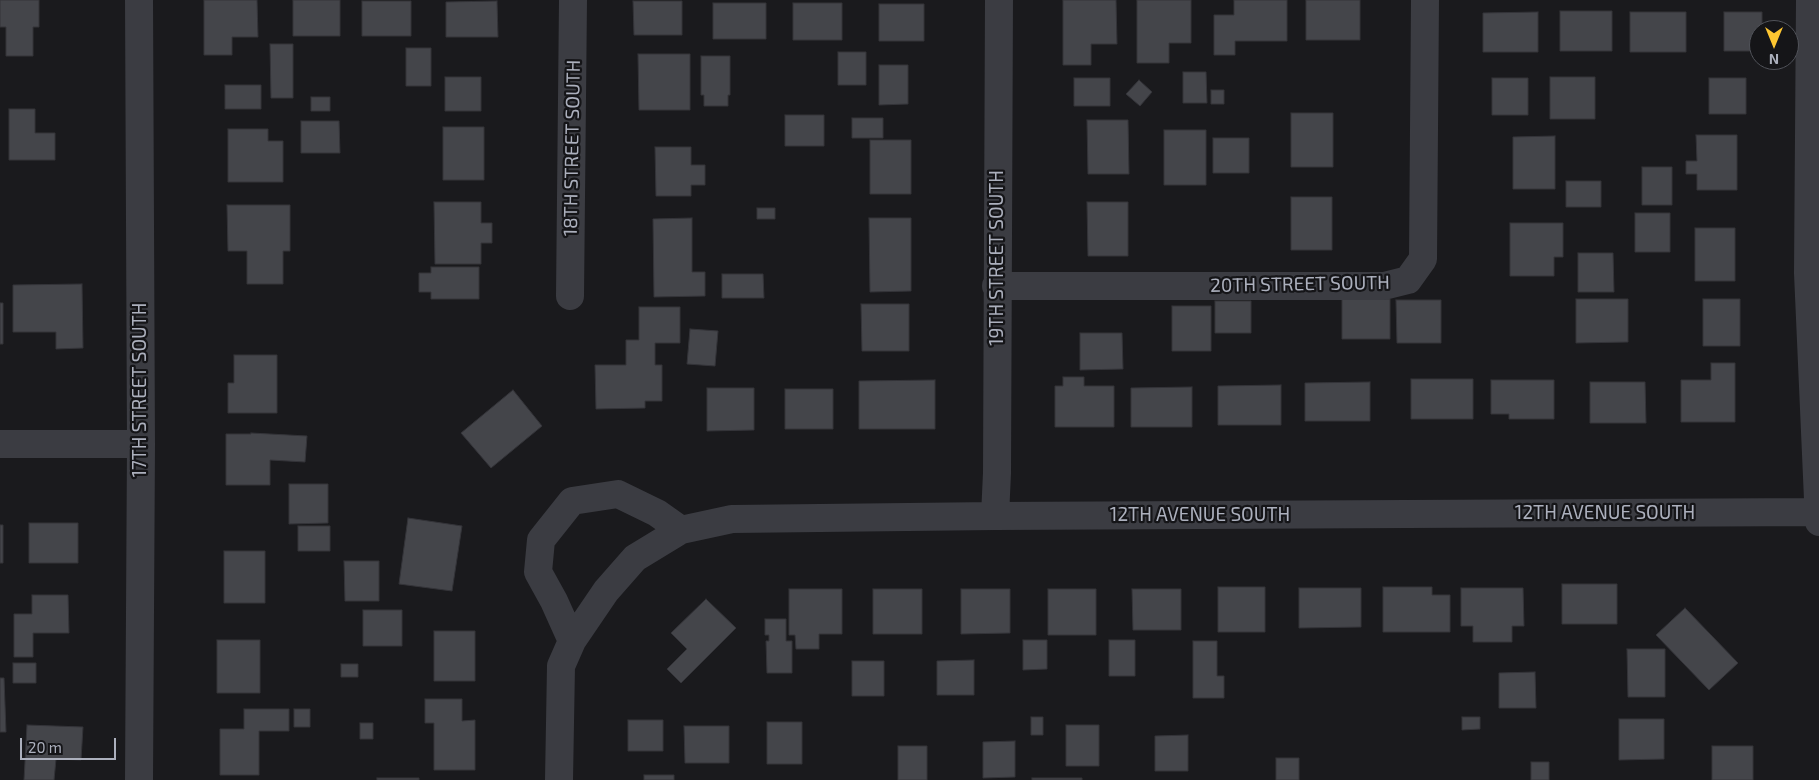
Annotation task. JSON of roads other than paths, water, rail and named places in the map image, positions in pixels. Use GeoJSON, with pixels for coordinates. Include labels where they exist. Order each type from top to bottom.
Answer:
{"type":"FeatureCollection","features":[{"type":"Feature","properties":{"kind":"street","name":"17TH STREET SOUTH"},"geometry":{"type":"LineString","coordinates":[[139,0],[141,444],[139,780]]}},
{"type":"Feature","properties":{"kind":"street","name":"18TH STREET SOUTH"},"geometry":{"type":"LineString","coordinates":[[570,296],[573,0]]}},
{"type":"Feature","properties":{"kind":"street","name":"19TH STREET SOUTH"},"geometry":{"type":"LineString","coordinates":[[995,516],[999,0]]}},
{"type":"Feature","properties":{"kind":"street","name":"20TH STREET SOUTH"},"geometry":{"type":"LineString","coordinates":[[996,286],[1384,286],[1408,280],[1423,259],[1426,0]]}},
{"type":"Feature","properties":{"kind":"street"},"geometry":{"type":"LineString","coordinates":[[1810,0],[1808,273],[1819,517]]}},
{"type":"Feature","properties":{"kind":"street"},"geometry":{"type":"LineString","coordinates":[[0,444],[141,444]]}},
{"type":"Feature","properties":{"kind":"street"},"geometry":{"type":"LineString","coordinates":[[559,780],[561,666],[572,641],[554,600],[538,572],[541,540],[572,501],[618,494],[658,513],[681,530]]}},
{"type":"Feature","properties":{"kind":"street","name":"12TH AVENUE SOUTH"},"geometry":{"type":"LineString","coordinates":[[572,641],[606,591],[635,558],[681,530],[732,519],[995,516],[1819,517]]}}]}
